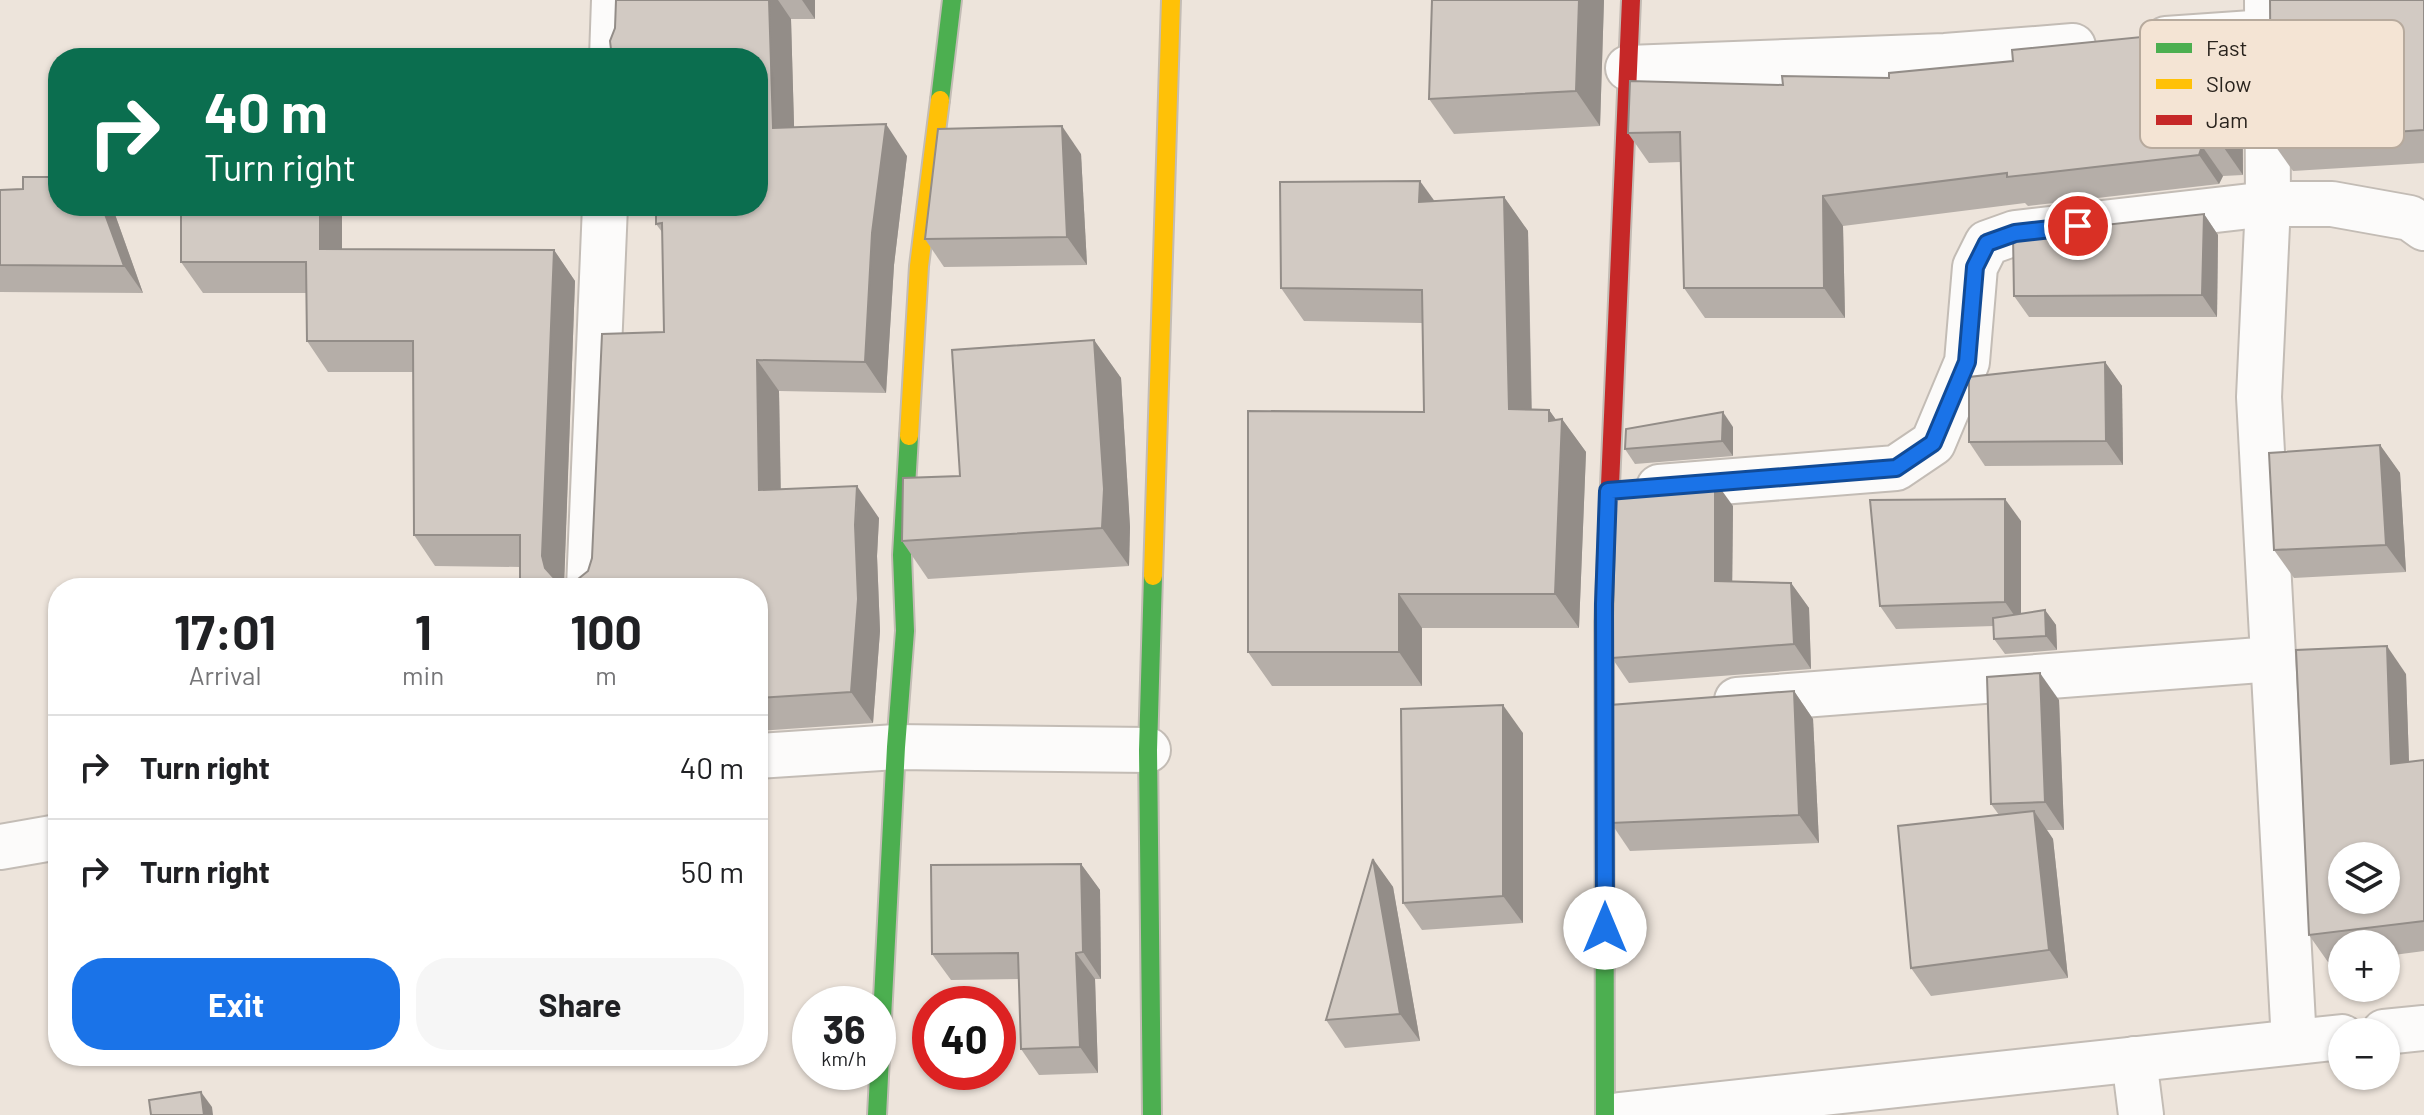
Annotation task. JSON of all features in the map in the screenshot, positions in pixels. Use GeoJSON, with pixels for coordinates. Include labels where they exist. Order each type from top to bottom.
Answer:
{"type":"FeatureCollection","features":[{"type":"Feature","properties":{"kind":"street"},"geometry":{"type":"LineString","coordinates":[[612,48],[614,0]]}},
{"type":"Feature","properties":{"kind":"street"},"geometry":{"type":"LineString","coordinates":[[877,1115],[905,631],[902,555],[919,266],[952,0]]}},
{"type":"Feature","properties":{"kind":"street"},"geometry":{"type":"LineString","coordinates":[[1152,1115],[1148,750],[1171,0]]}},
{"type":"Feature","properties":{"kind":"street"},"geometry":{"type":"LineString","coordinates":[[1605,1115],[1620,708],[1604,604],[1631,0]]}},
{"type":"Feature","properties":{"kind":"street"},"geometry":{"type":"LineString","coordinates":[[2245,20],[2267,16]]}},
{"type":"Feature","properties":{"kind":"street"},"geometry":{"type":"LineString","coordinates":[[1628,68],[1945,56],[2140,39]]}},
{"type":"Feature","properties":{"kind":"street"},"geometry":{"type":"LineString","coordinates":[[2268,148],[2259,397],[2294,1042]]}},
{"type":"Feature","properties":{"kind":"street"},"geometry":{"type":"LineString","coordinates":[[1608,491],[1896,468],[1933,443],[1967,362],[1975,267],[1987,243],[2015,233],[2268,204],[2332,204],[2410,218],[2424,228]]}},
{"type":"Feature","properties":{"kind":"street"},"geometry":{"type":"LineString","coordinates":[[589,578],[605,216]]}},
{"type":"Feature","properties":{"kind":"street"},"geometry":{"type":"LineString","coordinates":[[1700,702],[2273,659]]}},
{"type":"Feature","properties":{"kind":"street"},"geometry":{"type":"LineString","coordinates":[[768,755],[896,747],[1148,750]]}},
{"type":"Feature","properties":{"kind":"street"},"geometry":{"type":"LineString","coordinates":[[0,847],[48,839]]}},
{"type":"Feature","properties":{"kind":"street"},"geometry":{"type":"LineString","coordinates":[[2400,1030],[2424,1028]]}},
{"type":"Feature","properties":{"kind":"street"},"geometry":{"type":"LineString","coordinates":[[1619,1115],[2328,1038]]}},
{"type":"Feature","properties":{"kind":"street"},"geometry":{"type":"LineString","coordinates":[[2134,1059],[2141,1115]]}},
{"type":"Feature","properties":{"kind":"building"},"geometry":{"type":"Polygon","coordinates":[[[616,0],[769,0],[773,128],[886,124],[872,233],[865,362],[757,360],[759,490],[857,486],[858,599],[851,692],[768,697],[768,578],[579,578],[588,571],[592,558],[602,334],[664,332],[662,223],[656,224],[656,216],[768,216],[768,48],[611,48],[616,0]]]}},
{"type":"Feature","properties":{"kind":"building"},"geometry":{"type":"Polygon","coordinates":[[[1432,0],[1579,0],[1576,91],[1429,99],[1432,0]]]}},
{"type":"Feature","properties":{"kind":"building"},"geometry":{"type":"Polygon","coordinates":[[[2270,0],[2424,0],[2424,130],[2404,131],[2404,20],[2270,20],[2270,0]]]}},
{"type":"Feature","properties":{"kind":"building"},"geometry":{"type":"Polygon","coordinates":[[[2140,37],[2140,148],[2201,148],[2199,155],[2007,177],[2007,173],[1823,196],[1824,288],[1684,288],[1680,132],[1628,133],[1630,81],[1783,85],[1782,76],[1889,78],[1889,73],[2013,61],[2012,50],[2140,37]]]}},
{"type":"Feature","properties":{"kind":"building"},"geometry":{"type":"Polygon","coordinates":[[[1062,126],[1067,237],[925,239],[938,129],[1062,126]]]}},
{"type":"Feature","properties":{"kind":"building"},"geometry":{"type":"Polygon","coordinates":[[[23,177],[48,177],[48,216],[106,216],[124,266],[0,265],[0,190],[23,189],[23,177]]]}},
{"type":"Feature","properties":{"kind":"building"},"geometry":{"type":"Polygon","coordinates":[[[1420,181],[1419,202],[1504,197],[1509,409],[1549,410],[1549,421],[1562,419],[1555,594],[1399,594],[1399,652],[1248,652],[1248,411],[1424,412],[1422,290],[1281,288],[1280,182],[1420,181]]]}},
{"type":"Feature","properties":{"kind":"building"},"geometry":{"type":"Polygon","coordinates":[[[2204,214],[2202,295],[2014,296],[2013,235],[2204,214]]]}},
{"type":"Feature","properties":{"kind":"building"},"geometry":{"type":"Polygon","coordinates":[[[181,216],[320,216],[320,249],[554,250],[542,556],[545,568],[555,578],[520,578],[520,535],[414,535],[413,341],[307,341],[306,262],[181,262],[181,216]]]}},
{"type":"Feature","properties":{"kind":"building"},"geometry":{"type":"Polygon","coordinates":[[[1094,340],[1104,489],[1102,528],[902,541],[903,478],[960,476],[952,350],[1094,340]]]}},
{"type":"Feature","properties":{"kind":"building"},"geometry":{"type":"Polygon","coordinates":[[[2105,362],[2106,441],[1969,442],[1969,377],[2105,362]]]}},
{"type":"Feature","properties":{"kind":"building"},"geometry":{"type":"Polygon","coordinates":[[[1723,412],[1722,441],[1625,449],[1626,429],[1723,412]]]}},
{"type":"Feature","properties":{"kind":"building"},"geometry":{"type":"Polygon","coordinates":[[[2380,445],[2386,545],[2274,550],[2269,453],[2380,445]]]}},
{"type":"Feature","properties":{"kind":"building"},"geometry":{"type":"Polygon","coordinates":[[[1715,481],[1715,581],[1791,583],[1794,644],[1612,658],[1616,489],[1715,481]]]}},
{"type":"Feature","properties":{"kind":"building"},"geometry":{"type":"Polygon","coordinates":[[[2005,499],[2005,602],[1880,606],[1870,500],[2005,499]]]}},
{"type":"Feature","properties":{"kind":"building"},"geometry":{"type":"Polygon","coordinates":[[[2045,610],[2046,636],[1994,639],[1993,618],[2045,610]]]}},
{"type":"Feature","properties":{"kind":"building"},"geometry":{"type":"Polygon","coordinates":[[[2387,646],[2391,764],[2424,760],[2424,921],[2328,930],[2328,933],[2309,935],[2296,650],[2387,646]]]}},
{"type":"Feature","properties":{"kind":"building"},"geometry":{"type":"Polygon","coordinates":[[[2040,673],[2045,802],[1991,804],[1987,677],[2040,673]]]}},
{"type":"Feature","properties":{"kind":"building"},"geometry":{"type":"Polygon","coordinates":[[[1794,691],[1799,815],[1611,823],[1610,705],[1794,691]]]}},
{"type":"Feature","properties":{"kind":"building"},"geometry":{"type":"Polygon","coordinates":[[[1503,705],[1503,896],[1403,903],[1401,709],[1503,705]]]}},
{"type":"Feature","properties":{"kind":"building"},"geometry":{"type":"Polygon","coordinates":[[[2034,811],[2049,950],[1911,968],[1898,826],[2034,811]]]}},
{"type":"Feature","properties":{"kind":"building"},"geometry":{"type":"Polygon","coordinates":[[[1373,859],[1400,1014],[1326,1020],[1373,859]]]}},
{"type":"Feature","properties":{"kind":"building"},"geometry":{"type":"Polygon","coordinates":[[[1081,864],[1083,952],[1076,953],[1080,1047],[1021,1049],[1018,953],[932,954],[931,865],[1081,864]]]}},
{"type":"Feature","properties":{"kind":"building"},"geometry":{"type":"Polygon","coordinates":[[[201,1092],[204,1115],[151,1115],[149,1100],[201,1092]]]}},
{"type":"Feature","properties":{"kind":"traffic: fast"},"geometry":{"type":"LineString","coordinates":[[940,100],[952,0]]}},
{"type":"Feature","properties":{"kind":"traffic: fast"},"geometry":{"type":"LineString","coordinates":[[877,1115],[905,631],[902,555],[909,436]]}},
{"type":"Feature","properties":{"kind":"traffic: fast"},"geometry":{"type":"LineString","coordinates":[[1152,1115],[1148,750],[1153,576]]}},
{"type":"Feature","properties":{"kind":"traffic: fast"},"geometry":{"type":"LineString","coordinates":[[1604,624],[1605,1115]]}},
{"type":"Feature","properties":{"kind":"traffic: slow"},"geometry":{"type":"LineString","coordinates":[[1153,576],[1171,0]]}},
{"type":"Feature","properties":{"kind":"traffic: slow"},"geometry":{"type":"LineString","coordinates":[[909,436],[919,266],[940,100]]}},
{"type":"Feature","properties":{"kind":"traffic: jam"},"geometry":{"type":"LineString","coordinates":[[1604,624],[1631,0]]}},
{"type":"Feature","properties":{"kind":"route"},"geometry":{"type":"LineString","coordinates":[[1605,928],[1604,604],[1608,491],[1896,468],[1933,443],[1967,362],[1975,267],[1987,243],[2015,233],[2078,226]]}}]}
